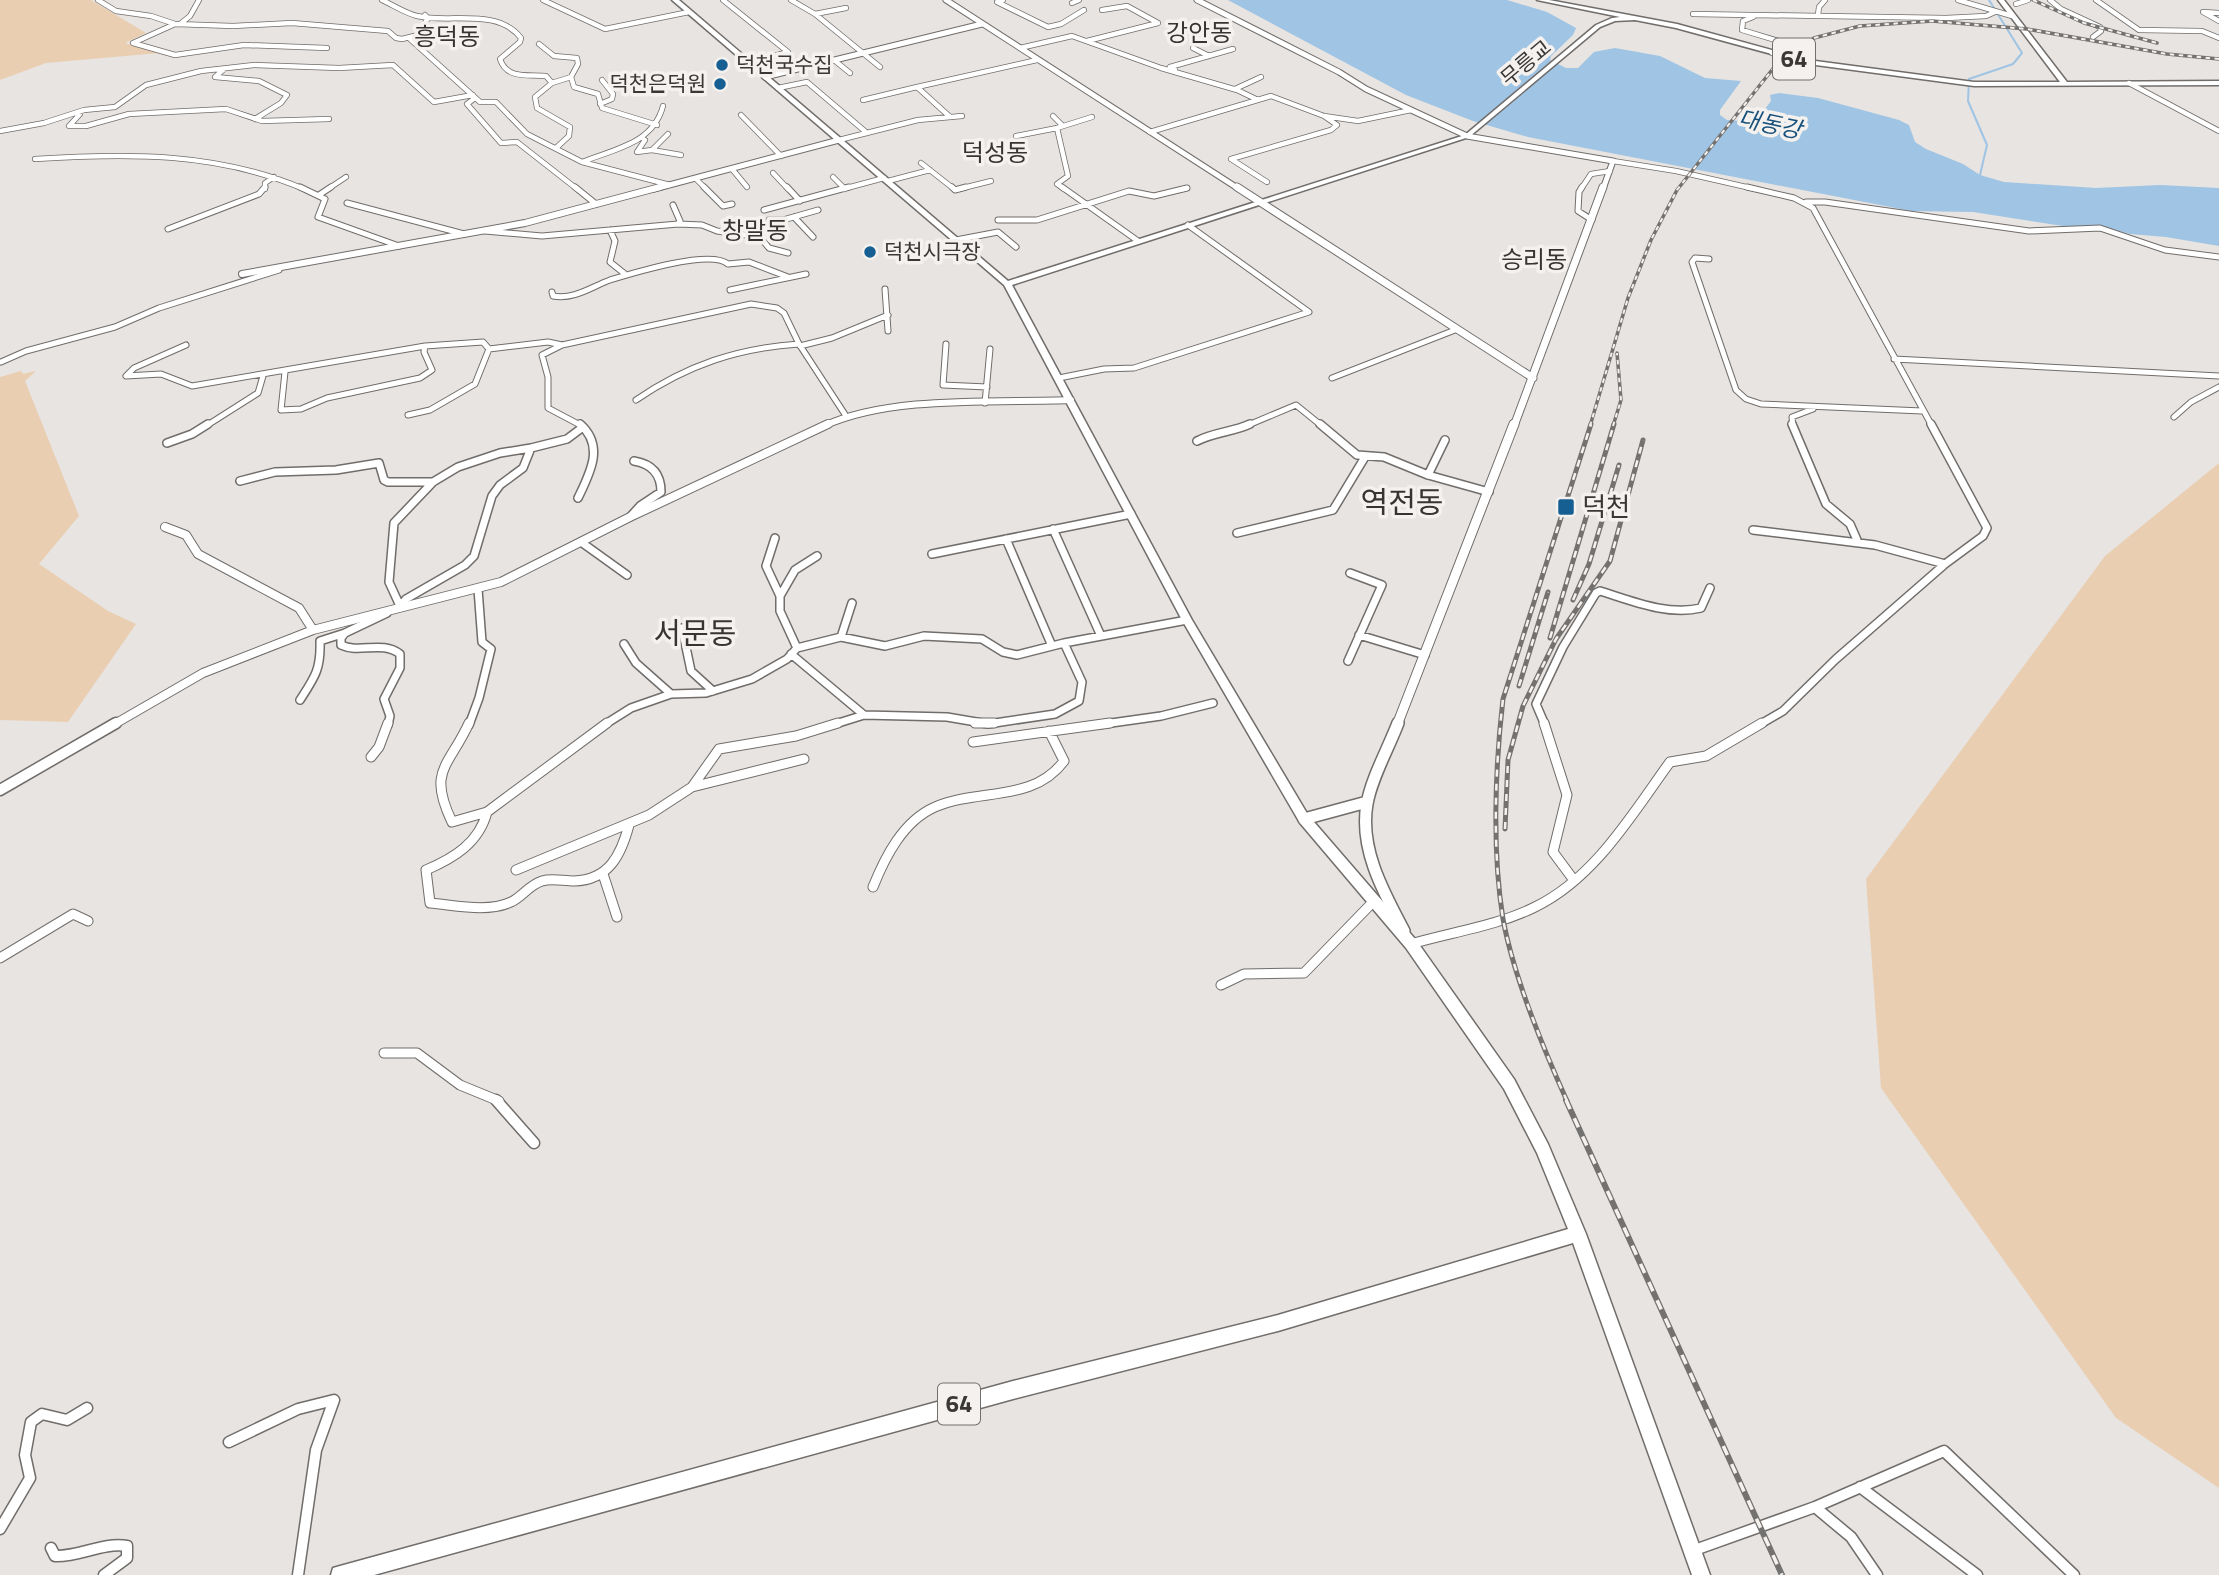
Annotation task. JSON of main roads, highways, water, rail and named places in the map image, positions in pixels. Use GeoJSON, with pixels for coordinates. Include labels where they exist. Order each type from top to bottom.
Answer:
{"type":"FeatureCollection","features":[{"type":"Feature","properties":{"kind":"main road"},"geometry":{"type":"LineString","coordinates":[[676,0],[1007,284],[1187,620],[1304,819],[1411,944],[1509,1084],[1543,1149],[1578,1234],[1701,1575]]}},
{"type":"Feature","properties":{"kind":"main road"},"geometry":{"type":"LineString","coordinates":[[946,0],[1533,378]]}},
{"type":"Feature","properties":{"kind":"main road"},"geometry":{"type":"LineString","coordinates":[[1197,0],[1339,72],[1366,89],[1467,136],[1614,162],[1533,378],[1367,802],[1364,823],[1366,845],[1384,892],[1411,944]]}},
{"type":"Feature","properties":{"kind":"main road","name":"64"},"geometry":{"type":"LineString","coordinates":[[1540,0],[1677,26],[1808,62],[1974,84],[2066,85]]}},
{"type":"Feature","properties":{"kind":"main road"},"geometry":{"type":"LineString","coordinates":[[2001,0],[2008,15],[2066,85],[2219,83]]}},
{"type":"Feature","properties":{"kind":"main road","name":"무릉교"},"geometry":{"type":"LineString","coordinates":[[1467,136],[1598,26],[1614,19],[1637,18]]}},
{"type":"Feature","properties":{"kind":"main road"},"geometry":{"type":"LineString","coordinates":[[1007,284],[1467,136]]}},
{"type":"Feature","properties":{"kind":"main road"},"geometry":{"type":"LineString","coordinates":[[1304,819],[1367,802]]}},
{"type":"Feature","properties":{"kind":"main road","name":"64"},"geometry":{"type":"LineString","coordinates":[[340,1575],[387,1568],[1013,1390],[1278,1323],[1578,1234]]}},
{"type":"Feature","properties":{"kind":"water","name":"대동강"},"geometry":{"type":"Polygon","coordinates":[[[1228,0],[1507,0],[1547,12],[1576,28],[1550,60],[1566,68],[1578,68],[1594,52],[1615,48],[1660,56],[1705,78],[1741,81],[1720,110],[1720,115],[1727,120],[1755,122],[1771,101],[1770,95],[1779,93],[1818,98],[1899,120],[1909,125],[1915,142],[1926,149],[1963,164],[1980,175],[2004,182],[2096,188],[2160,185],[2219,188],[2219,246],[2130,234],[2103,227],[2063,226],[1973,212],[1911,211],[1528,137],[1473,121],[1406,95],[1228,0]]]}},
{"type":"Feature","properties":{"kind":"waterway"},"geometry":{"type":"LineString","coordinates":[[1980,175],[1987,145],[1968,101],[1969,79],[2013,64],[2022,53],[1989,0]]}},
{"type":"Feature","properties":{"kind":"railway"},"geometry":{"type":"LineString","coordinates":[[2033,0],[2084,23],[2157,43]]}},
{"type":"Feature","properties":{"kind":"railway"},"geometry":{"type":"LineString","coordinates":[[1590,426],[1628,298],[1651,240],[1677,190],[1783,56],[1814,38],[1860,26],[1932,21],[2027,29],[2167,54],[2219,59]]}},
{"type":"Feature","properties":{"kind":"railway"},"geometry":{"type":"LineString","coordinates":[[1613,426],[1621,400],[1617,353]]}},
{"type":"Feature","properties":{"kind":"railway"},"geometry":{"type":"LineString","coordinates":[[1567,1101],[1530,1012],[1503,919],[1497,866],[1497,781],[1503,699],[1591,424]]}},
{"type":"Feature","properties":{"kind":"railway"},"geometry":{"type":"LineString","coordinates":[[1550,638],[1614,424]]}},
{"type":"Feature","properties":{"kind":"railway"},"geometry":{"type":"LineString","coordinates":[[1505,829],[1508,760],[1523,706],[1556,639],[1610,561],[1643,440]]}},
{"type":"Feature","properties":{"kind":"railway"},"geometry":{"type":"LineString","coordinates":[[1573,600],[1589,564],[1619,465]]}},
{"type":"Feature","properties":{"kind":"railway"},"geometry":{"type":"LineString","coordinates":[[1519,686],[1548,592]]}},
{"type":"Feature","properties":{"kind":"railway"},"geometry":{"type":"LineString","coordinates":[[1566,1100],[1782,1575]]}},
{"type":"Feature","properties":{"kind":"place","name":"덕천국수집"},"geometry":{"type":"Point","coordinates":[722,65]}},
{"type":"Feature","properties":{"kind":"place","name":"덕천은덕원"},"geometry":{"type":"Point","coordinates":[720,84]}},
{"type":"Feature","properties":{"kind":"place","name":"덕천시극장"},"geometry":{"type":"Point","coordinates":[870,252]}},
{"type":"Feature","properties":{"kind":"place","name":"덕천"},"geometry":{"type":"Point","coordinates":[1566,507]}},
{"type":"Feature","properties":{"kind":"district","name":"강안동"},"geometry":{"type":"Point","coordinates":[1199,33]}},
{"type":"Feature","properties":{"kind":"district","name":"흥덕동"},"geometry":{"type":"Point","coordinates":[447,37]}},
{"type":"Feature","properties":{"kind":"district","name":"덕성동"},"geometry":{"type":"Point","coordinates":[995,153]}},
{"type":"Feature","properties":{"kind":"district","name":"창말동"},"geometry":{"type":"Point","coordinates":[755,231]}},
{"type":"Feature","properties":{"kind":"district","name":"승리동"},"geometry":{"type":"Point","coordinates":[1534,260]}},
{"type":"Feature","properties":{"kind":"district","name":"역전동"},"geometry":{"type":"Point","coordinates":[1402,503]}},
{"type":"Feature","properties":{"kind":"district","name":"서문동"},"geometry":{"type":"Point","coordinates":[695,634]}}]}
